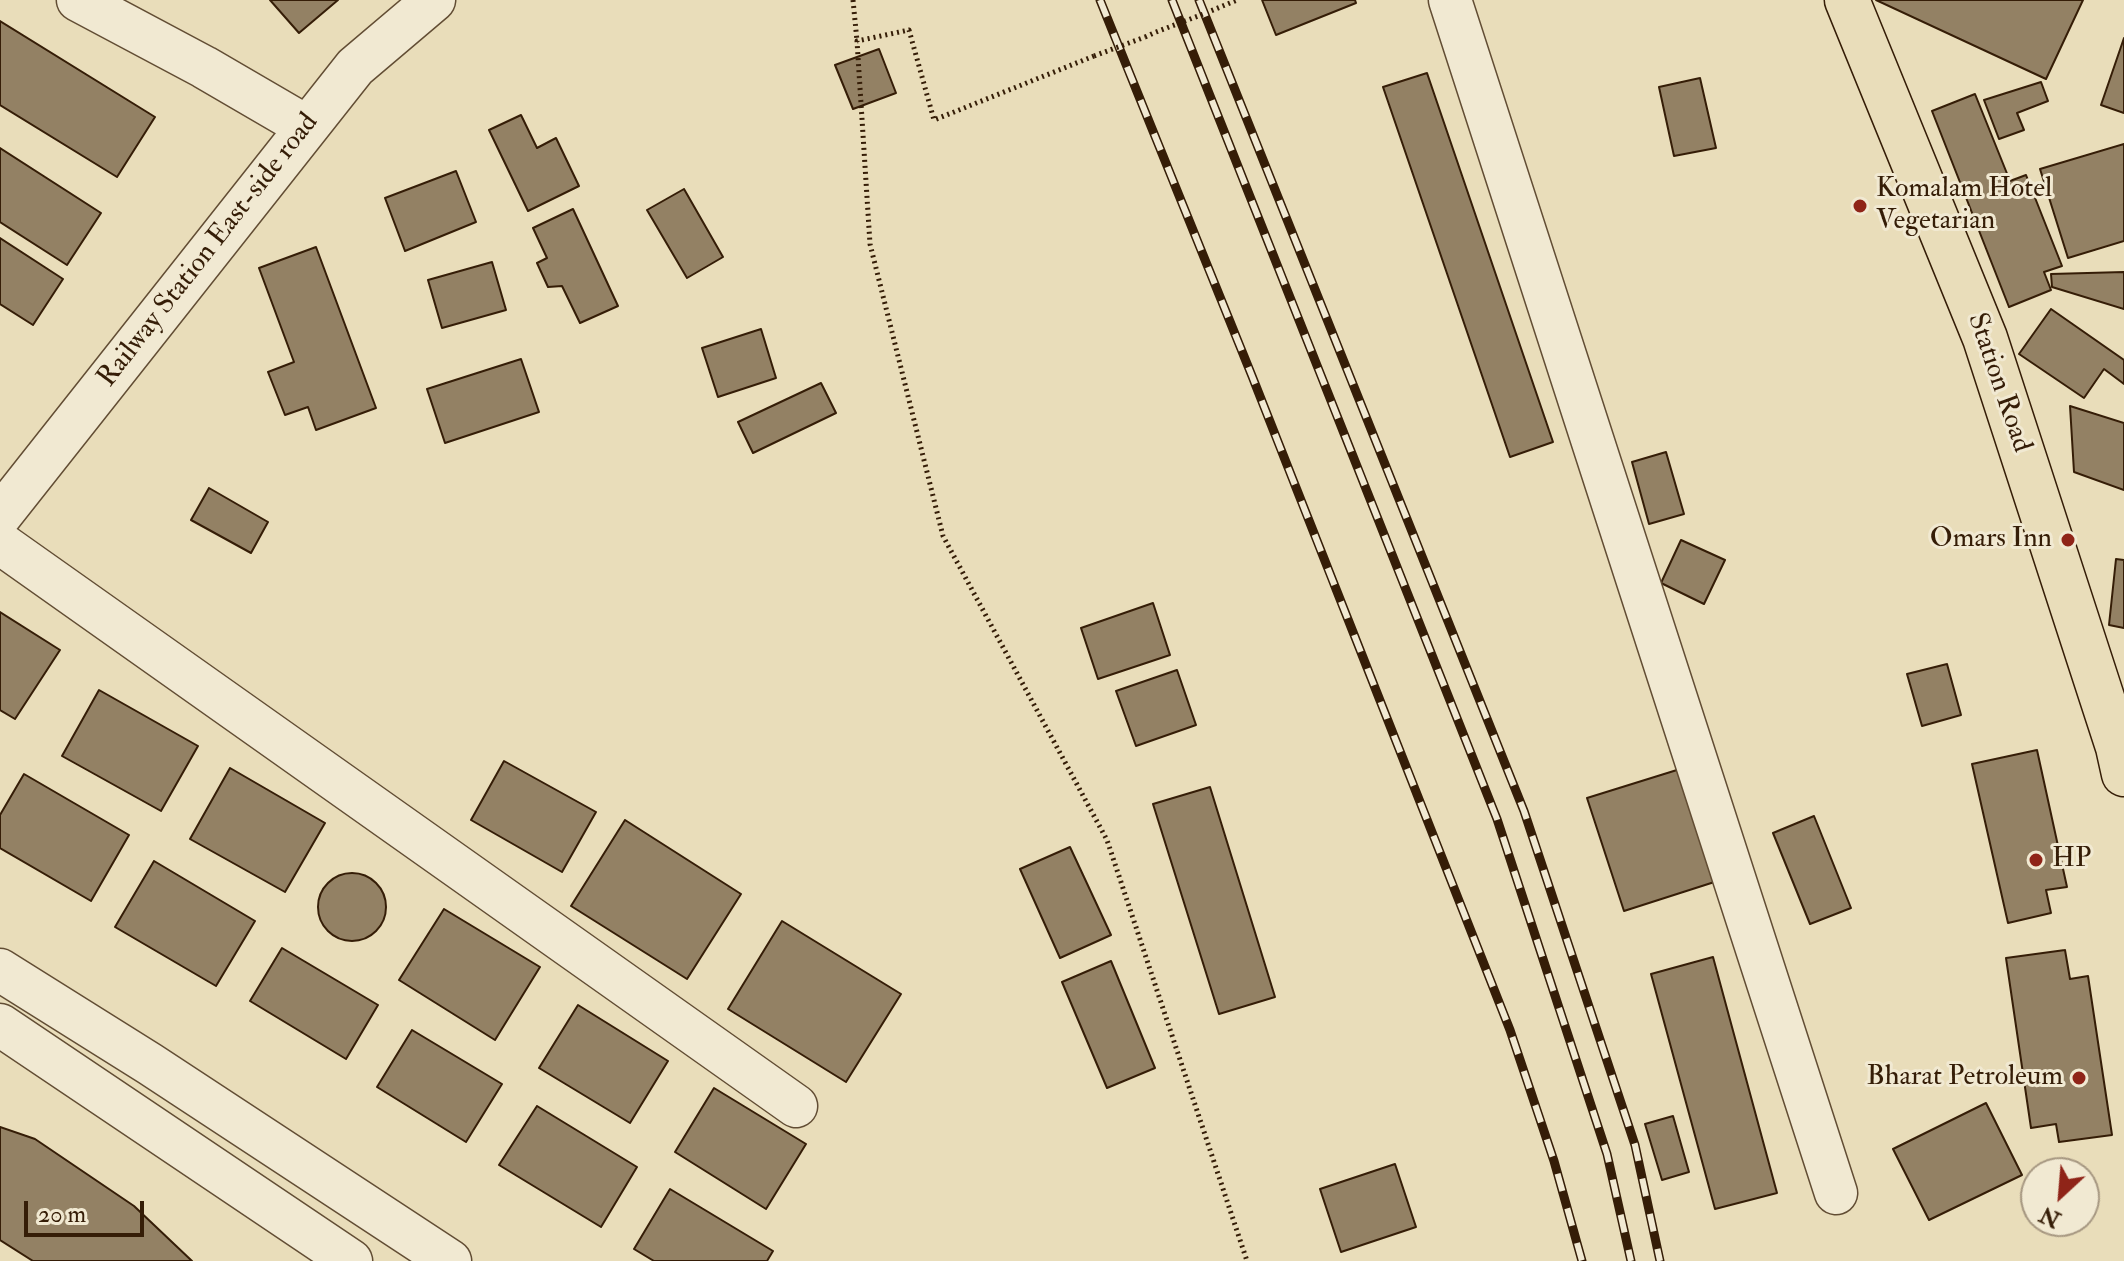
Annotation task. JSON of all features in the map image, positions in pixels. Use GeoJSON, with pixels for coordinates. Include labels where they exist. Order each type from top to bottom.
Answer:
{"type":"FeatureCollection","features":[{"type":"Feature","properties":{"kind":"main road","name":"Station Road"},"geometry":{"type":"LineString","coordinates":[[1847,0],[1985,338],[2118,747],[2124,774]]}},
{"type":"Feature","properties":{"kind":"street"},"geometry":{"type":"LineString","coordinates":[[78,0],[204,67],[307,127]]}},
{"type":"Feature","properties":{"kind":"street","name":"Railway Station East-side road"},"geometry":{"type":"LineString","coordinates":[[0,516],[355,67],[434,0]]}},
{"type":"Feature","properties":{"kind":"street"},"geometry":{"type":"LineString","coordinates":[[1450,0],[1836,1193]]}},
{"type":"Feature","properties":{"kind":"street"},"geometry":{"type":"LineString","coordinates":[[0,543],[796,1106]]}},
{"type":"Feature","properties":{"kind":"street"},"geometry":{"type":"LineString","coordinates":[[0,970],[150,1064],[450,1261]]}},
{"type":"Feature","properties":{"kind":"street"},"geometry":{"type":"LineString","coordinates":[[0,1025],[351,1261]]}},
{"type":"Feature","properties":{"kind":"path"},"geometry":{"type":"LineString","coordinates":[[853,0],[870,244],[943,536],[1107,840],[1247,1261]]}},
{"type":"Feature","properties":{"kind":"path"},"geometry":{"type":"LineString","coordinates":[[857,41],[909,30],[934,120],[1237,0]]}},
{"type":"Feature","properties":{"kind":"building"},"geometry":{"type":"Polygon","coordinates":[[[270,0],[338,0],[299,33],[270,0]]]}},
{"type":"Feature","properties":{"kind":"building"},"geometry":{"type":"Polygon","coordinates":[[[1262,0],[1355,0],[1356,3],[1276,35],[1262,0]]]}},
{"type":"Feature","properties":{"kind":"building"},"geometry":{"type":"Polygon","coordinates":[[[1876,0],[2083,0],[2046,79],[1876,0]]]}},
{"type":"Feature","properties":{"kind":"building"},"geometry":{"type":"Polygon","coordinates":[[[0,21],[155,117],[117,177],[0,105],[0,21]]]}},
{"type":"Feature","properties":{"kind":"building"},"geometry":{"type":"Polygon","coordinates":[[[2124,38],[2124,113],[2101,105],[2124,38]]]}},
{"type":"Feature","properties":{"kind":"building"},"geometry":{"type":"Polygon","coordinates":[[[879,49],[896,93],[853,109],[835,65],[879,49]]]}},
{"type":"Feature","properties":{"kind":"building"},"geometry":{"type":"Polygon","coordinates":[[[1427,73],[1553,442],[1510,457],[1383,87],[1427,73]]]}},
{"type":"Feature","properties":{"kind":"building"},"geometry":{"type":"Polygon","coordinates":[[[1700,78],[1716,148],[1674,156],[1659,87],[1700,78]]]}},
{"type":"Feature","properties":{"kind":"building"},"geometry":{"type":"Polygon","coordinates":[[[2041,82],[2048,101],[2017,113],[2024,130],[1999,139],[1984,100],[2041,82]]]}},
{"type":"Feature","properties":{"kind":"building"},"geometry":{"type":"Polygon","coordinates":[[[1975,94],[2010,181],[2026,175],[2062,266],[2044,272],[2051,290],[2009,307],[1932,111],[1975,94]]]}},
{"type":"Feature","properties":{"kind":"building"},"geometry":{"type":"Polygon","coordinates":[[[521,115],[537,148],[556,138],[579,186],[528,211],[489,130],[521,115]]]}},
{"type":"Feature","properties":{"kind":"building"},"geometry":{"type":"Polygon","coordinates":[[[2124,144],[2124,241],[2068,258],[2040,169],[2124,144]]]}},
{"type":"Feature","properties":{"kind":"building"},"geometry":{"type":"Polygon","coordinates":[[[0,148],[101,213],[67,265],[0,222],[0,148]]]}},
{"type":"Feature","properties":{"kind":"building"},"geometry":{"type":"Polygon","coordinates":[[[456,171],[476,222],[405,251],[385,198],[456,171]]]}},
{"type":"Feature","properties":{"kind":"building"},"geometry":{"type":"Polygon","coordinates":[[[684,189],[723,257],[687,278],[647,210],[684,189]]]}},
{"type":"Feature","properties":{"kind":"building"},"geometry":{"type":"Polygon","coordinates":[[[573,209],[618,306],[580,323],[562,286],[548,287],[537,263],[547,258],[533,228],[573,209]]]}},
{"type":"Feature","properties":{"kind":"building"},"geometry":{"type":"Polygon","coordinates":[[[0,238],[63,279],[33,325],[0,304],[0,238]]]}},
{"type":"Feature","properties":{"kind":"building"},"geometry":{"type":"Polygon","coordinates":[[[316,247],[376,408],[316,430],[308,407],[285,415],[268,372],[294,362],[259,268],[316,247]]]}},
{"type":"Feature","properties":{"kind":"building"},"geometry":{"type":"Polygon","coordinates":[[[492,262],[506,310],[442,328],[428,280],[492,262]]]}},
{"type":"Feature","properties":{"kind":"building"},"geometry":{"type":"Polygon","coordinates":[[[2124,272],[2124,309],[2052,287],[2051,274],[2124,272]]]}},
{"type":"Feature","properties":{"kind":"building"},"geometry":{"type":"Polygon","coordinates":[[[2051,309],[2124,360],[2124,384],[2104,369],[2084,398],[2019,354],[2051,309]]]}},
{"type":"Feature","properties":{"kind":"building"},"geometry":{"type":"Polygon","coordinates":[[[761,329],[776,378],[718,397],[702,348],[761,329]]]}},
{"type":"Feature","properties":{"kind":"building"},"geometry":{"type":"Polygon","coordinates":[[[521,359],[539,412],[445,443],[427,389],[521,359]]]}},
{"type":"Feature","properties":{"kind":"building"},"geometry":{"type":"Polygon","coordinates":[[[821,383],[836,413],[753,453],[738,422],[821,383]]]}},
{"type":"Feature","properties":{"kind":"building"},"geometry":{"type":"Polygon","coordinates":[[[2070,406],[2124,423],[2124,490],[2074,472],[2070,406]]]}},
{"type":"Feature","properties":{"kind":"building"},"geometry":{"type":"Polygon","coordinates":[[[1666,452],[1684,514],[1649,524],[1632,462],[1666,452]]]}},
{"type":"Feature","properties":{"kind":"building"},"geometry":{"type":"Polygon","coordinates":[[[209,488],[268,522],[251,553],[191,520],[209,488]]]}},
{"type":"Feature","properties":{"kind":"building"},"geometry":{"type":"Polygon","coordinates":[[[1681,540],[1725,560],[1704,604],[1661,583],[1681,540]]]}},
{"type":"Feature","properties":{"kind":"building"},"geometry":{"type":"Polygon","coordinates":[[[2116,559],[2124,560],[2124,628],[2109,625],[2116,559]]]}},
{"type":"Feature","properties":{"kind":"building"},"geometry":{"type":"Polygon","coordinates":[[[1153,603],[1170,655],[1098,679],[1081,628],[1153,603]]]}},
{"type":"Feature","properties":{"kind":"building"},"geometry":{"type":"Polygon","coordinates":[[[0,612],[60,650],[15,719],[0,710],[0,612]]]}},
{"type":"Feature","properties":{"kind":"building"},"geometry":{"type":"Polygon","coordinates":[[[1947,664],[1961,715],[1922,726],[1907,674],[1947,664]]]}},
{"type":"Feature","properties":{"kind":"building"},"geometry":{"type":"Polygon","coordinates":[[[1177,670],[1196,725],[1136,746],[1116,691],[1177,670]]]}},
{"type":"Feature","properties":{"kind":"building"},"geometry":{"type":"Polygon","coordinates":[[[99,690],[198,746],[161,811],[62,756],[99,690]]]}},
{"type":"Feature","properties":{"kind":"building"},"geometry":{"type":"Polygon","coordinates":[[[2037,750],[2067,887],[2046,890],[2051,913],[2008,923],[1972,764],[2037,750]]]}},
{"type":"Feature","properties":{"kind":"building"},"geometry":{"type":"Polygon","coordinates":[[[504,761],[596,812],[562,872],[471,820],[504,761]]]}},
{"type":"Feature","properties":{"kind":"building"},"geometry":{"type":"Polygon","coordinates":[[[1693,765],[1730,877],[1624,911],[1587,798],[1693,765]]]}},
{"type":"Feature","properties":{"kind":"building"},"geometry":{"type":"Polygon","coordinates":[[[230,768],[325,823],[285,892],[190,839],[230,768]]]}},
{"type":"Feature","properties":{"kind":"building"},"geometry":{"type":"Polygon","coordinates":[[[24,774],[129,835],[91,901],[0,848],[0,815],[24,774]]]}},
{"type":"Feature","properties":{"kind":"building"},"geometry":{"type":"Polygon","coordinates":[[[1210,787],[1275,997],[1219,1014],[1153,804],[1210,787]]]}},
{"type":"Feature","properties":{"kind":"building"},"geometry":{"type":"Polygon","coordinates":[[[1814,816],[1851,908],[1810,924],[1773,833],[1814,816]]]}},
{"type":"Feature","properties":{"kind":"building"},"geometry":{"type":"Polygon","coordinates":[[[625,820],[741,894],[687,979],[571,906],[625,820]]]}},
{"type":"Feature","properties":{"kind":"building"},"geometry":{"type":"Polygon","coordinates":[[[1070,847],[1111,935],[1060,958],[1020,869],[1070,847]]]}},
{"type":"Feature","properties":{"kind":"building"},"geometry":{"type":"Polygon","coordinates":[[[154,861],[255,921],[216,986],[115,927],[154,861]]]}},
{"type":"Feature","properties":{"kind":"building"},"geometry":{"type":"Polygon","coordinates":[[[345,873],[359,873],[371,878],[381,888],[386,907],[381,926],[371,936],[359,941],[345,941],[333,936],[323,926],[318,914],[318,900],[323,888],[333,878],[345,873]]]}},
{"type":"Feature","properties":{"kind":"building"},"geometry":{"type":"Polygon","coordinates":[[[444,909],[540,967],[495,1040],[399,980],[444,909]]]}},
{"type":"Feature","properties":{"kind":"building"},"geometry":{"type":"Polygon","coordinates":[[[782,921],[901,994],[846,1082],[728,1009],[782,921]]]}},
{"type":"Feature","properties":{"kind":"building"},"geometry":{"type":"Polygon","coordinates":[[[282,948],[378,1005],[346,1059],[250,1001],[282,948]]]}},
{"type":"Feature","properties":{"kind":"building"},"geometry":{"type":"Polygon","coordinates":[[[2065,950],[2070,979],[2088,976],[2112,1135],[2059,1142],[2056,1124],[2031,1128],[2006,958],[2065,950]]]}},
{"type":"Feature","properties":{"kind":"building"},"geometry":{"type":"Polygon","coordinates":[[[1713,957],[1777,1193],[1715,1209],[1651,974],[1713,957]]]}},
{"type":"Feature","properties":{"kind":"building"},"geometry":{"type":"Polygon","coordinates":[[[1111,961],[1155,1068],[1107,1088],[1062,982],[1111,961]]]}},
{"type":"Feature","properties":{"kind":"building"},"geometry":{"type":"Polygon","coordinates":[[[578,1005],[668,1061],[630,1123],[539,1068],[578,1005]]]}},
{"type":"Feature","properties":{"kind":"building"},"geometry":{"type":"Polygon","coordinates":[[[412,1030],[502,1084],[466,1142],[377,1087],[412,1030]]]}},
{"type":"Feature","properties":{"kind":"building"},"geometry":{"type":"Polygon","coordinates":[[[714,1088],[806,1144],[766,1209],[675,1152],[714,1088]]]}},
{"type":"Feature","properties":{"kind":"building"},"geometry":{"type":"Polygon","coordinates":[[[1986,1103],[2020,1176],[1929,1220],[1893,1149],[1986,1103]]]}},
{"type":"Feature","properties":{"kind":"building"},"geometry":{"type":"Polygon","coordinates":[[[537,1106],[637,1167],[601,1227],[499,1165],[537,1106]]]}},
{"type":"Feature","properties":{"kind":"building"},"geometry":{"type":"Polygon","coordinates":[[[1673,1116],[1689,1172],[1662,1180],[1645,1124],[1673,1116]]]}},
{"type":"Feature","properties":{"kind":"building"},"geometry":{"type":"Polygon","coordinates":[[[0,1127],[35,1139],[134,1206],[192,1261],[33,1261],[0,1240],[0,1127]]]}},
{"type":"Feature","properties":{"kind":"building"},"geometry":{"type":"Polygon","coordinates":[[[1395,1164],[1416,1227],[1341,1252],[1320,1189],[1395,1164]]]}},
{"type":"Feature","properties":{"kind":"building"},"geometry":{"type":"Polygon","coordinates":[[[670,1189],[773,1251],[767,1261],[654,1261],[634,1249],[670,1189]]]}},
{"type":"Feature","properties":{"kind":"railway"},"geometry":{"type":"LineString","coordinates":[[1100,0],[1510,1030],[1554,1161],[1582,1261]]}},
{"type":"Feature","properties":{"kind":"railway"},"geometry":{"type":"LineString","coordinates":[[1172,0],[1497,819],[1607,1154],[1631,1261]]}},
{"type":"Feature","properties":{"kind":"railway"},"geometry":{"type":"LineString","coordinates":[[1199,0],[1524,811],[1635,1145],[1660,1261]]}},
{"type":"Feature","properties":{"kind":"place","name":"Komalam Hotel Vegetarian"},"geometry":{"type":"Point","coordinates":[1860,206]}},
{"type":"Feature","properties":{"kind":"place","name":"Omars Inn"},"geometry":{"type":"Point","coordinates":[2068,540]}},
{"type":"Feature","properties":{"kind":"place","name":"HP"},"geometry":{"type":"Point","coordinates":[2036,860]}},
{"type":"Feature","properties":{"kind":"place","name":"Bharat Petroleum"},"geometry":{"type":"Point","coordinates":[2079,1078]}}]}
